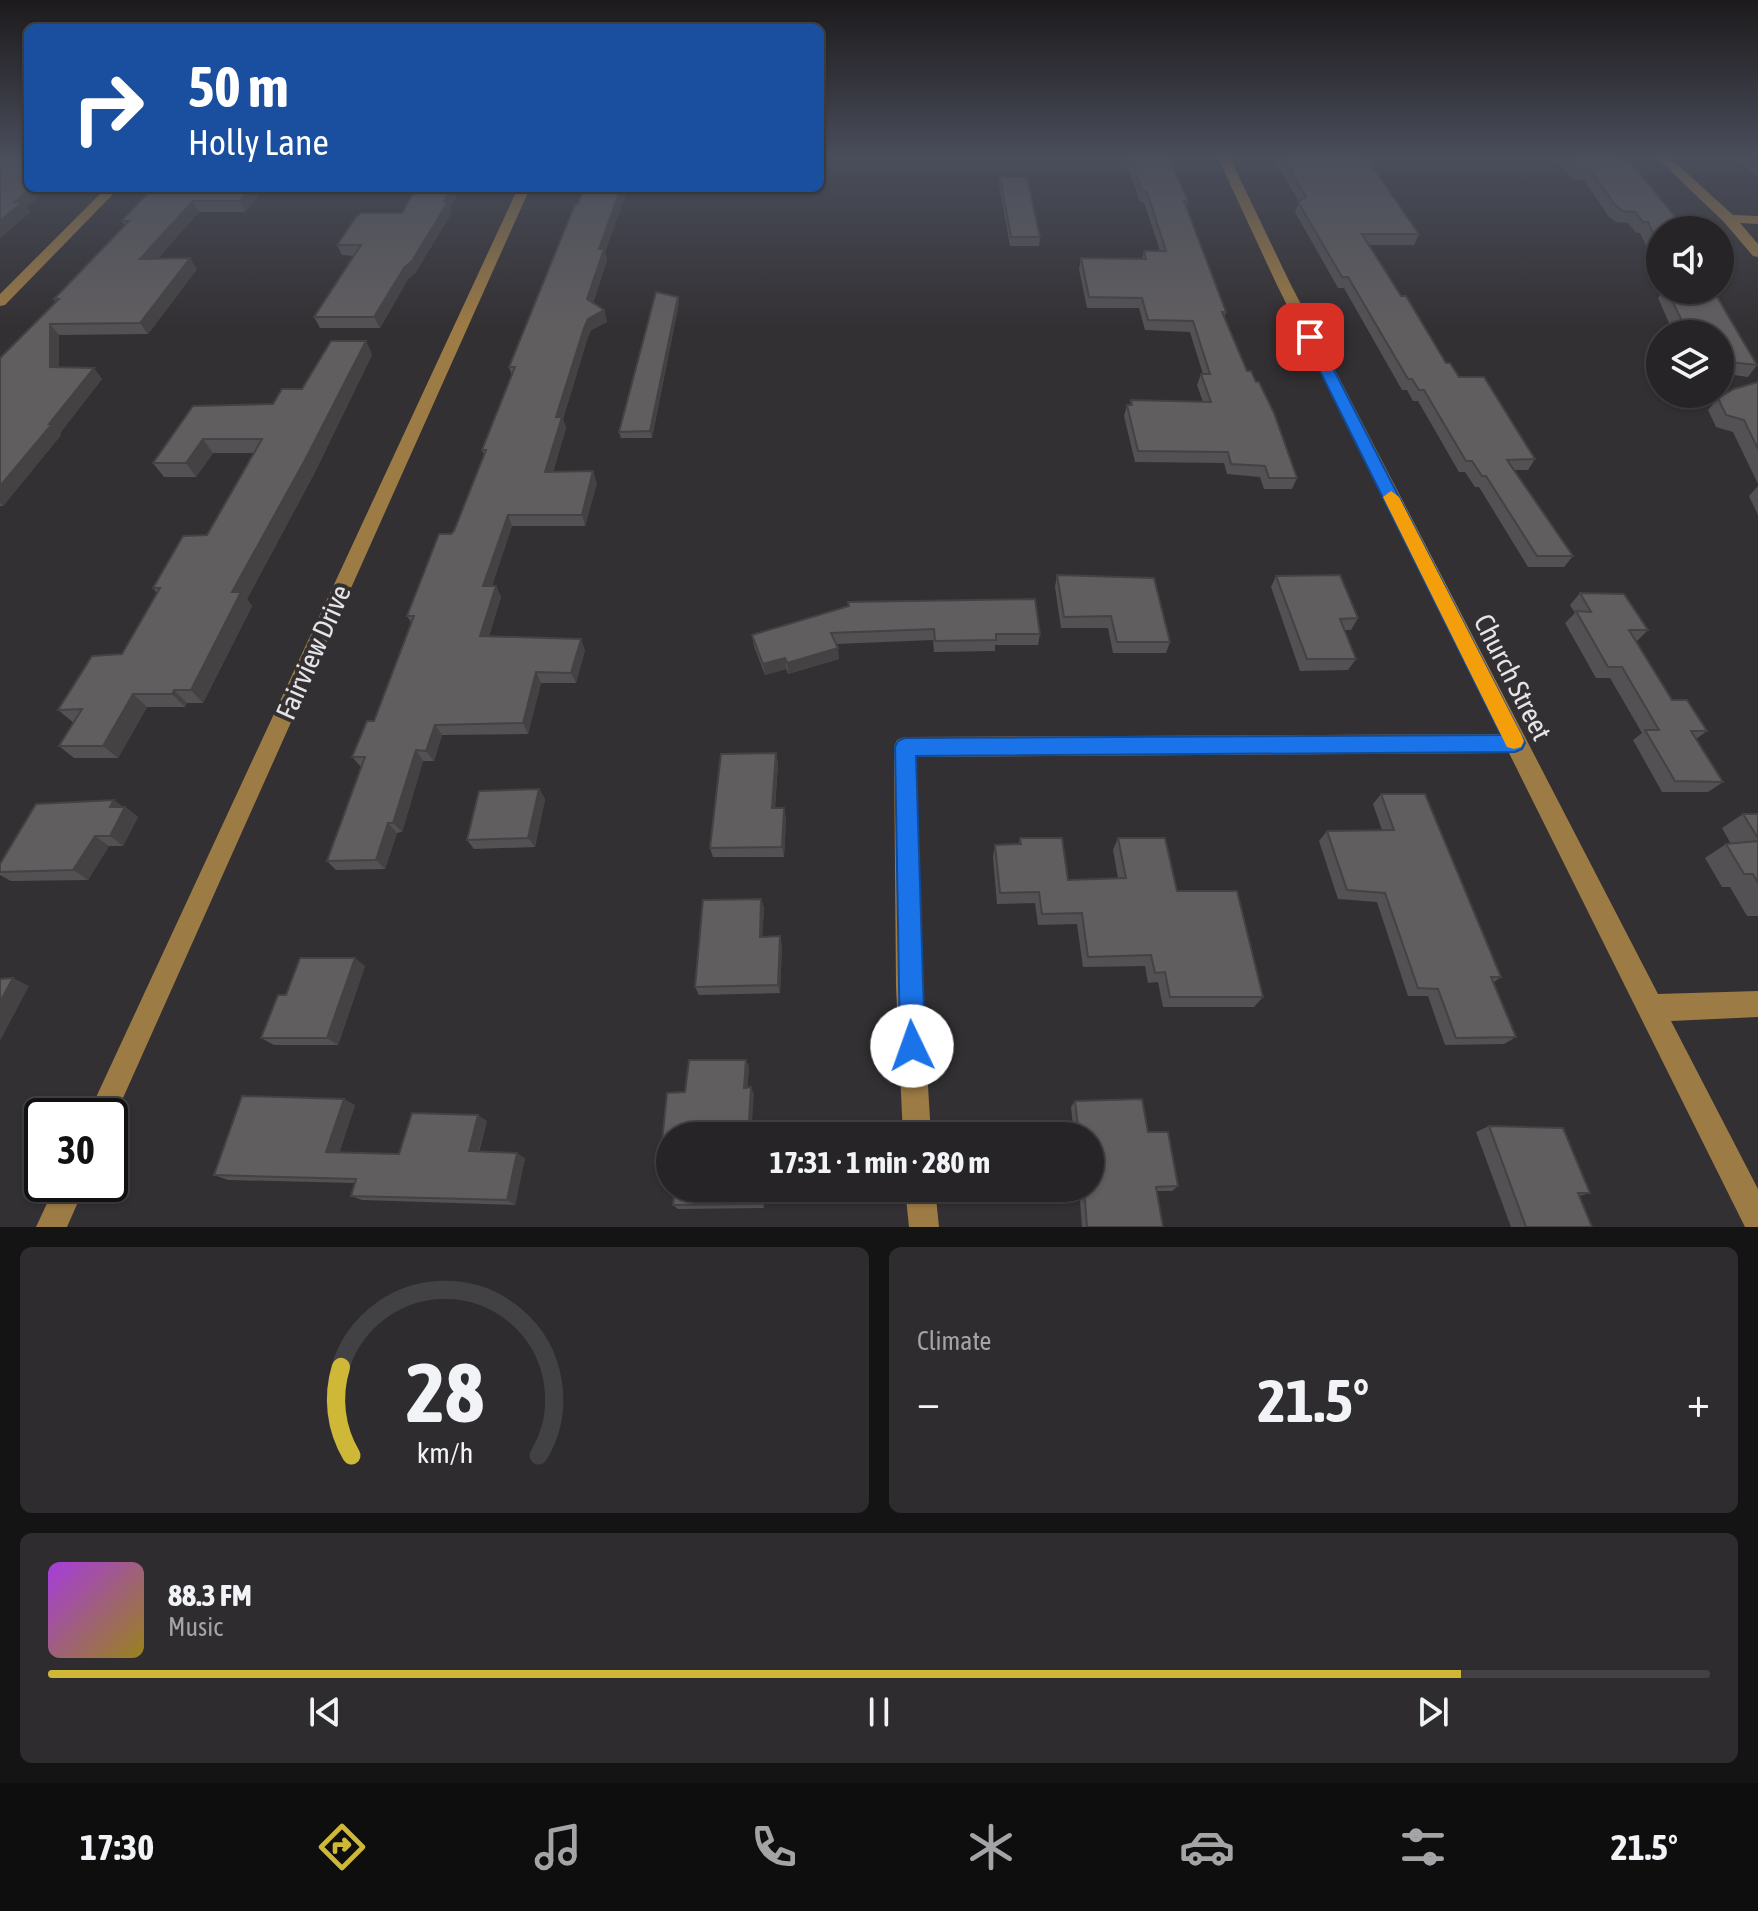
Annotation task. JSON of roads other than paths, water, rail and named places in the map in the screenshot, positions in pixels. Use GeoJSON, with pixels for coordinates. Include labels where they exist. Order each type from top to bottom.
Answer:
{"type":"FeatureCollection","features":[{"type":"Feature","properties":{"kind":"street"},"geometry":{"type":"LineString","coordinates":[[0,302],[88,213]]}},
{"type":"Feature","properties":{"kind":"street","name":"Fairview Drive"},"geometry":{"type":"LineString","coordinates":[[110,1098],[513,213]]}},
{"type":"Feature","properties":{"kind":"street","name":"Church Street"},"geometry":{"type":"LineString","coordinates":[[1250,213],[1758,1220]]}},
{"type":"Feature","properties":{"kind":"street"},"geometry":{"type":"LineString","coordinates":[[1734,219],[1758,220]]}},
{"type":"Feature","properties":{"kind":"street"},"geometry":{"type":"LineString","coordinates":[[1734,225],[1758,253]]}},
{"type":"Feature","properties":{"kind":"street"},"geometry":{"type":"LineString","coordinates":[[916,1122],[909,986],[905,747],[1515,743]]}},
{"type":"Feature","properties":{"kind":"street"},"geometry":{"type":"LineString","coordinates":[[1653,1008],[1758,1004]]}},
{"type":"Feature","properties":{"kind":"street"},"geometry":{"type":"LineString","coordinates":[[51,1227],[63,1202]]}},
{"type":"Feature","properties":{"kind":"street"},"geometry":{"type":"LineString","coordinates":[[921,1202],[924,1227]]}}]}
